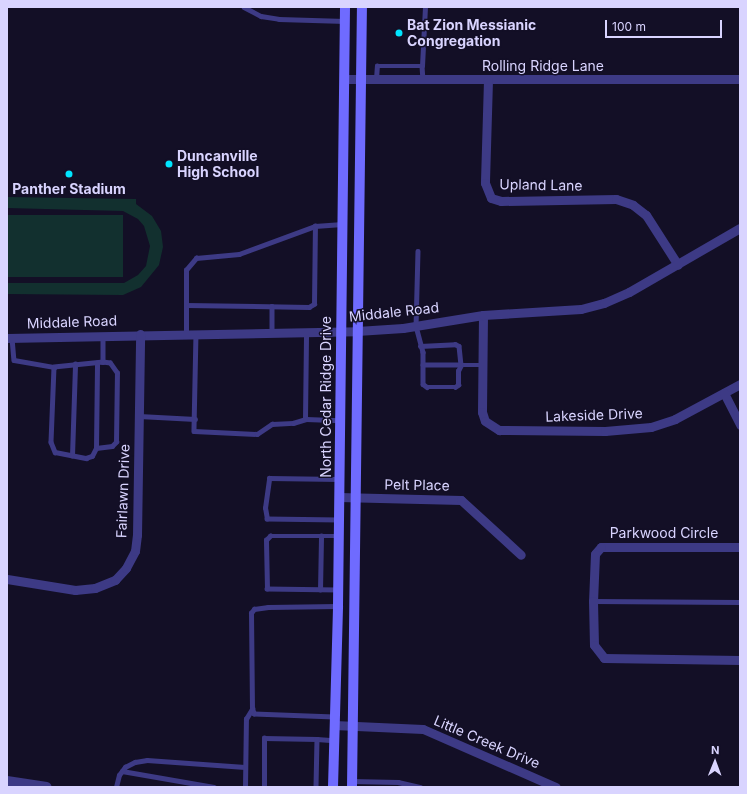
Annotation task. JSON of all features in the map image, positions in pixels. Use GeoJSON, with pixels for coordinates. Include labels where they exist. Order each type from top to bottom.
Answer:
{"type":"FeatureCollection","features":[{"type":"Feature","properties":{"kind":"main road","name":"North Cedar Ridge Drive"},"geometry":{"type":"LineString","coordinates":[[333,787],[340,498],[339,332],[345,79],[345,7]]}},
{"type":"Feature","properties":{"kind":"main road"},"geometry":{"type":"LineString","coordinates":[[352,784],[362,7]]}},
{"type":"Feature","properties":{"kind":"street","name":"Rolling Ridge Lane"},"geometry":{"type":"LineString","coordinates":[[345,79],[740,79]]}},
{"type":"Feature","properties":{"kind":"street","name":"Upland Lane"},"geometry":{"type":"LineString","coordinates":[[488,80],[485,183],[490,198],[501,201],[616,200],[633,205],[646,215],[678,264]]}},
{"type":"Feature","properties":{"kind":"street","name":"Middale Road"},"geometry":{"type":"LineString","coordinates":[[9,338],[186,333],[339,332],[416,326],[483,315],[562,311],[589,307],[629,292],[740,228]]}},
{"type":"Feature","properties":{"kind":"street","name":"Lakeside Drive"},"geometry":{"type":"LineString","coordinates":[[483,315],[482,402],[485,421],[499,430],[619,430],[651,427],[669,421],[740,384]]}},
{"type":"Feature","properties":{"kind":"street","name":"Fairlawn Drive"},"geometry":{"type":"LineString","coordinates":[[7,579],[75,590],[96,588],[115,580],[126,568],[135,551],[137,535],[140,334]]}},
{"type":"Feature","properties":{"kind":"street"},"geometry":{"type":"LineString","coordinates":[[724,393],[740,425]]}},
{"type":"Feature","properties":{"kind":"street","name":"Pelt Place"},"geometry":{"type":"LineString","coordinates":[[340,498],[461,500],[521,555]]}},
{"type":"Feature","properties":{"kind":"street","name":"Parkwood Circle"},"geometry":{"type":"LineString","coordinates":[[740,546],[601,547],[595,554],[593,601],[594,645],[604,658],[740,660]]}},
{"type":"Feature","properties":{"kind":"street","name":"Little Creek Drive"},"geometry":{"type":"LineString","coordinates":[[334,721],[352,726],[423,729],[556,787]]}},
{"type":"Feature","properties":{"kind":"street"},"geometry":{"type":"LineString","coordinates":[[7,781],[47,787]]}},
{"type":"Feature","properties":{"kind":"lane"},"geometry":{"type":"LineString","coordinates":[[244,7],[261,16],[279,19],[345,21]]}},
{"type":"Feature","properties":{"kind":"lane"},"geometry":{"type":"LineString","coordinates":[[423,79],[422,66],[425,7]]}},
{"type":"Feature","properties":{"kind":"lane"},"geometry":{"type":"LineString","coordinates":[[376,79],[377,66],[422,66]]}},
{"type":"Feature","properties":{"kind":"lane"},"geometry":{"type":"LineString","coordinates":[[186,333],[186,270],[196,258],[249,251],[315,226],[342,224]]}},
{"type":"Feature","properties":{"kind":"lane"},"geometry":{"type":"LineString","coordinates":[[186,305],[309,307],[314,304],[315,226]]}},
{"type":"Feature","properties":{"kind":"lane"},"geometry":{"type":"LineString","coordinates":[[418,251],[416,326],[423,365],[423,384],[427,387],[448,387],[458,384],[458,370],[461,365],[459,346],[455,344],[420,346]]}},
{"type":"Feature","properties":{"kind":"lane"},"geometry":{"type":"LineString","coordinates":[[272,306],[272,332]]}},
{"type":"Feature","properties":{"kind":"lane"},"geometry":{"type":"LineString","coordinates":[[305,419],[306,332]]}},
{"type":"Feature","properties":{"kind":"lane"},"geometry":{"type":"LineString","coordinates":[[196,333],[194,431],[257,434],[272,424],[293,423],[305,419],[339,420]]}},
{"type":"Feature","properties":{"kind":"lane"},"geometry":{"type":"LineString","coordinates":[[103,335],[104,362]]}},
{"type":"Feature","properties":{"kind":"lane"},"geometry":{"type":"LineString","coordinates":[[9,338],[14,360],[54,367],[75,364],[110,363],[117,373],[116,442],[112,446],[96,448]]}},
{"type":"Feature","properties":{"kind":"lane"},"geometry":{"type":"LineString","coordinates":[[54,367],[52,448],[60,454],[86,458],[92,456],[96,448],[97,363]]}},
{"type":"Feature","properties":{"kind":"lane"},"geometry":{"type":"LineString","coordinates":[[72,456],[75,364]]}},
{"type":"Feature","properties":{"kind":"lane"},"geometry":{"type":"LineString","coordinates":[[423,365],[482,365]]}},
{"type":"Feature","properties":{"kind":"lane"},"geometry":{"type":"LineString","coordinates":[[139,416],[194,419]]}},
{"type":"Feature","properties":{"kind":"lane"},"geometry":{"type":"LineString","coordinates":[[339,520],[267,519],[265,508],[269,478],[340,479]]}},
{"type":"Feature","properties":{"kind":"lane"},"geometry":{"type":"LineString","coordinates":[[338,590],[268,590],[266,586],[266,540],[270,536],[339,536]]}},
{"type":"Feature","properties":{"kind":"lane"},"geometry":{"type":"LineString","coordinates":[[320,590],[321,536]]}},
{"type":"Feature","properties":{"kind":"lane"},"geometry":{"type":"LineString","coordinates":[[593,601],[740,602]]}},
{"type":"Feature","properties":{"kind":"lane"},"geometry":{"type":"LineString","coordinates":[[244,787],[246,719],[252,709],[251,612],[254,609],[338,606]]}},
{"type":"Feature","properties":{"kind":"lane"},"geometry":{"type":"LineString","coordinates":[[252,709],[256,715],[334,721]]}},
{"type":"Feature","properties":{"kind":"lane"},"geometry":{"type":"LineString","coordinates":[[264,787],[264,738],[333,740]]}},
{"type":"Feature","properties":{"kind":"lane"},"geometry":{"type":"LineString","coordinates":[[316,787],[317,740]]}},
{"type":"Feature","properties":{"kind":"lane"},"geometry":{"type":"LineString","coordinates":[[116,787],[122,771],[135,762],[147,760],[245,767]]}},
{"type":"Feature","properties":{"kind":"lane"},"geometry":{"type":"LineString","coordinates":[[122,771],[214,787]]}},
{"type":"Feature","properties":{"kind":"lane"},"geometry":{"type":"LineString","coordinates":[[352,784],[398,782],[420,787]]}},
{"type":"Feature","properties":{"kind":"green space"},"geometry":{"type":"Polygon","coordinates":[[[7,197],[136,199],[136,204],[152,216],[161,231],[163,247],[159,265],[141,287],[123,295],[7,294],[7,283],[124,283],[138,275],[146,266],[150,246],[144,226],[138,219],[123,211],[7,208],[7,197]]]}},
{"type":"Feature","properties":{"kind":"green space"},"geometry":{"type":"Polygon","coordinates":[[[7,215],[123,215],[123,277],[7,277],[7,215]]]}},
{"type":"Feature","properties":{"kind":"place","name":"Bat Zion Messianic Congregation"},"geometry":{"type":"Point","coordinates":[399,33]}},
{"type":"Feature","properties":{"kind":"place","name":"Duncanville High School"},"geometry":{"type":"Point","coordinates":[169,164]}},
{"type":"Feature","properties":{"kind":"place","name":"Panther Stadium"},"geometry":{"type":"Point","coordinates":[69,174]}}]}
